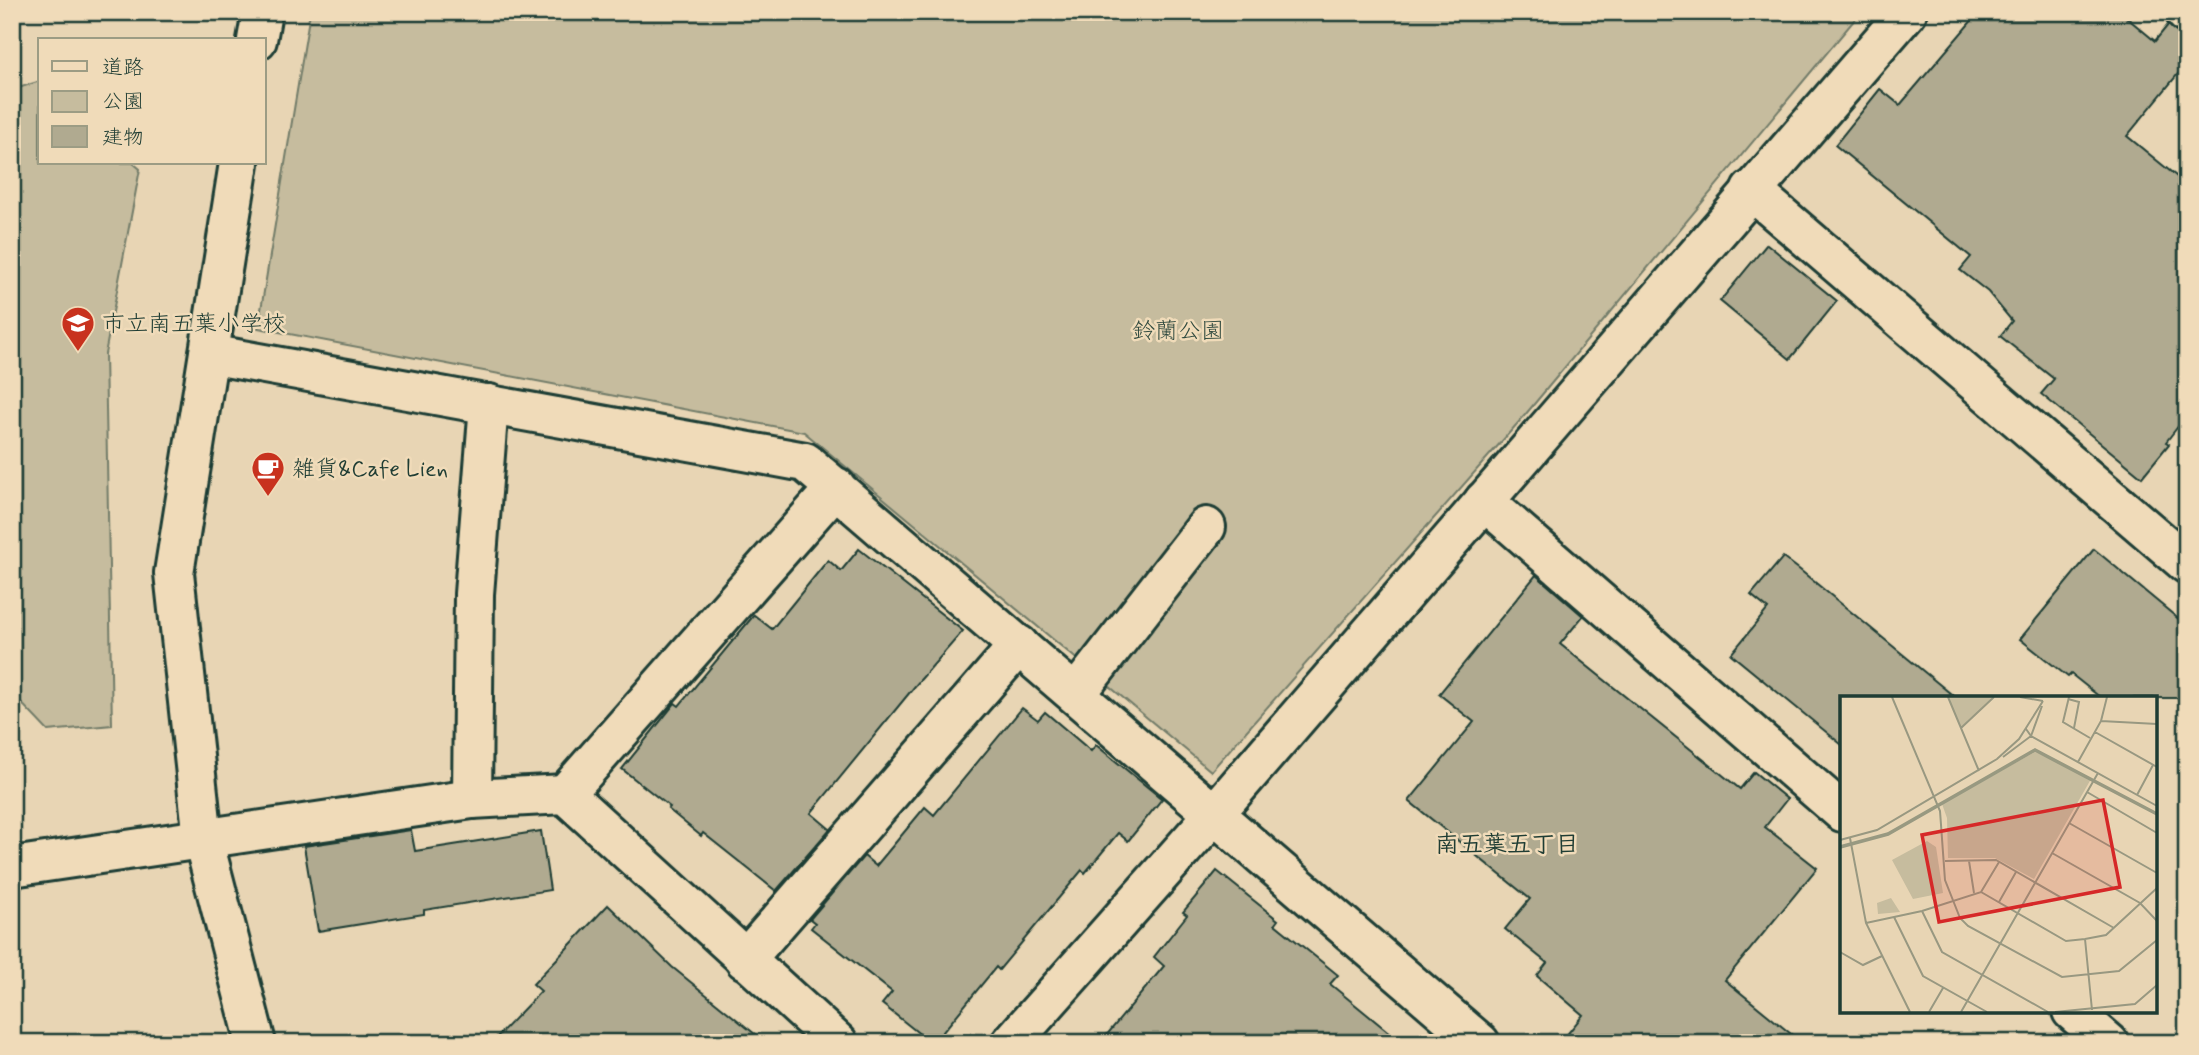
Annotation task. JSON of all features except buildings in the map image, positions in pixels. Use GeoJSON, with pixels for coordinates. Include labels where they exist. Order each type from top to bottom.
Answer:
{"type":"FeatureCollection","features":[{"type":"Feature","properties":{"kind":"street"},"geometry":{"type":"LineString","coordinates":[[257,38],[262,12]]}},
{"type":"Feature","properties":{"kind":"street"},"geometry":{"type":"LineString","coordinates":[[1011,1043],[1215,813],[1906,12]]}},
{"type":"Feature","properties":{"kind":"street"},"geometry":{"type":"LineString","coordinates":[[239,164],[174,573],[203,839],[256,1043]]}},
{"type":"Feature","properties":{"kind":"street"},"geometry":{"type":"LineString","coordinates":[[1751,190],[2187,564]]}},
{"type":"Feature","properties":{"kind":"street"},"geometry":{"type":"LineString","coordinates":[[209,354],[805,461],[1480,1043]]}},
{"type":"Feature","properties":{"kind":"street"},"geometry":{"type":"LineString","coordinates":[[472,799],[474,594],[489,404]]}},
{"type":"Feature","properties":{"kind":"street"},"geometry":{"type":"LineString","coordinates":[[12,867],[472,799],[565,794],[836,487]]}},
{"type":"Feature","properties":{"kind":"street"},"geometry":{"type":"LineString","coordinates":[[1484,501],[1840,809]]}},
{"type":"Feature","properties":{"kind":"street"},"geometry":{"type":"LineString","coordinates":[[1076,694],[1206,527]]}},
{"type":"Feature","properties":{"kind":"street"},"geometry":{"type":"LineString","coordinates":[[745,960],[1019,645]]}},
{"type":"Feature","properties":{"kind":"street"},"geometry":{"type":"LineString","coordinates":[[565,794],[838,1043]]}},
{"type":"Feature","properties":{"kind":"street"},"geometry":{"type":"LineString","coordinates":[[2074,1013],[2109,1043]]}},
{"type":"Feature","properties":{"kind":"green space","name":"鈴蘭公園"},"geometry":{"type":"Polygon","coordinates":[[[310,12],[1861,12],[1525,415],[1211,771],[804,432],[258,328],[310,12]]]}},
{"type":"Feature","properties":{"kind":"green space","name":"市立南五葉小学校"},"geometry":{"type":"Polygon","coordinates":[[[38,82],[38,164],[134,164],[140,169],[105,354],[112,725],[48,731],[12,693],[12,90],[38,82]]]}},
{"type":"Feature","properties":{"kind":"place","name":"市立南五葉小学校"},"geometry":{"type":"Point","coordinates":[78,353]}},
{"type":"Feature","properties":{"kind":"place","name":"雑貨&Cafe Lien"},"geometry":{"type":"Point","coordinates":[268,498]}},
{"type":"Feature","properties":{"kind":"district","name":"南五葉五丁目"},"geometry":{"type":"Point","coordinates":[1507,844]}}]}
